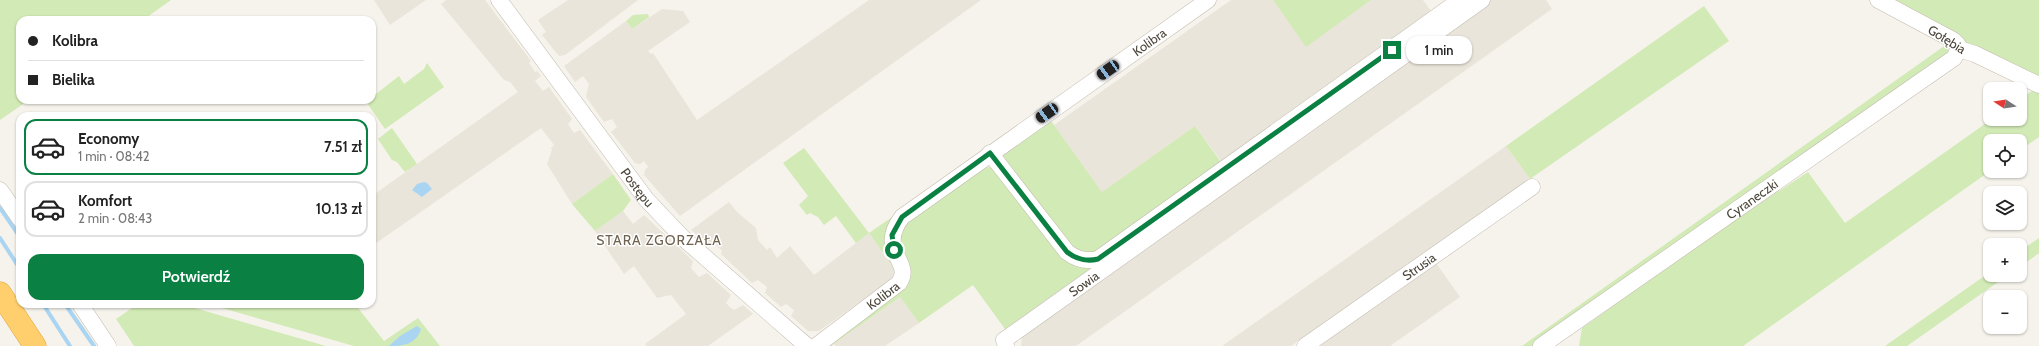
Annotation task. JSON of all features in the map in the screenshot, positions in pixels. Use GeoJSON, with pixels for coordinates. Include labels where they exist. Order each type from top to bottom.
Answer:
{"type":"FeatureCollection","features":[{"type":"Feature","properties":{"kind":"highway"},"geometry":{"type":"LineString","coordinates":[[0,293],[35,346]]}},
{"type":"Feature","properties":{"kind":"street","name":"Postępu"},"geometry":{"type":"LineString","coordinates":[[499,0],[646,199],[683,238],[807,346]]}},
{"type":"Feature","properties":{"kind":"street","name":"Kolibra"},"geometry":{"type":"LineString","coordinates":[[816,346],[900,283],[903,270],[894,250],[892,235],[902,217],[990,153],[1208,0]]}},
{"type":"Feature","properties":{"kind":"street"},"geometry":{"type":"LineString","coordinates":[[990,153],[1067,252],[1078,259],[1098,259],[1460,0]]}},
{"type":"Feature","properties":{"kind":"street","name":"Sowia"},"geometry":{"type":"LineString","coordinates":[[1006,346],[1004,340],[1482,0]]}},
{"type":"Feature","properties":{"kind":"street","name":"Gołębia"},"geometry":{"type":"LineString","coordinates":[[1878,0],[1954,40],[1958,44],[1959,49],[1975,54],[2039,85]]}},
{"type":"Feature","properties":{"kind":"street","name":"Cyraneczki"},"geometry":{"type":"LineString","coordinates":[[1542,346],[1949,62],[1954,58],[1959,49]]}},
{"type":"Feature","properties":{"kind":"street","name":"Strusia"},"geometry":{"type":"LineString","coordinates":[[1305,346],[1532,187]]}},
{"type":"Feature","properties":{"kind":"street"},"geometry":{"type":"LineString","coordinates":[[0,190],[16,213]]}},
{"type":"Feature","properties":{"kind":"street"},"geometry":{"type":"LineString","coordinates":[[83,308],[108,346]]}},
{"type":"Feature","properties":{"kind":"shaded area"},"geometry":{"type":"Polygon","coordinates":[[[374,0],[426,0],[390,25],[374,0]]]}},
{"type":"Feature","properties":{"kind":"shaded area"},"geometry":{"type":"Polygon","coordinates":[[[446,0],[485,0],[531,61],[529,63],[535,72],[537,71],[541,76],[535,81],[543,91],[549,87],[572,119],[568,124],[574,133],[580,130],[613,174],[572,204],[547,164],[552,150],[551,148],[554,145],[541,128],[376,243],[376,193],[518,92],[510,82],[504,80],[441,4],[446,0]]]}},
{"type":"Feature","properties":{"kind":"shaded area"},"geometry":{"type":"Polygon","coordinates":[[[568,0],[638,0],[565,55],[559,56],[542,35],[546,32],[538,20],[568,0]]]}},
{"type":"Feature","properties":{"kind":"shaded area"},"geometry":{"type":"Polygon","coordinates":[[[869,0],[981,0],[680,216],[644,175],[645,170],[648,167],[644,161],[640,164],[635,163],[611,132],[617,127],[612,119],[604,122],[586,97],[589,84],[583,76],[575,82],[564,66],[626,21],[632,29],[662,9],[683,11],[690,22],[648,51],[651,54],[653,53],[697,120],[869,0]]]}},
{"type":"Feature","properties":{"kind":"shaded area"},"geometry":{"type":"Polygon","coordinates":[[[1231,0],[1273,0],[1306,46],[1371,0],[1423,0],[1431,11],[1221,161],[1195,126],[1102,192],[1054,125],[1231,0]]]}},
{"type":"Feature","properties":{"kind":"shaded area"},"geometry":{"type":"Polygon","coordinates":[[[1469,0],[1546,0],[1552,9],[1076,346],[1021,346],[1022,338],[1013,325],[1469,0]]]}},
{"type":"Feature","properties":{"kind":"shaded area"},"geometry":{"type":"Polygon","coordinates":[[[1506,146],[1530,179],[1291,346],[1222,346],[1506,146]]]}},
{"type":"Feature","properties":{"kind":"shaded area"},"geometry":{"type":"Polygon","coordinates":[[[729,202],[737,212],[756,228],[758,240],[767,250],[770,247],[777,258],[790,246],[814,275],[869,233],[895,270],[893,278],[819,331],[808,331],[791,316],[794,310],[786,304],[781,307],[765,293],[767,287],[758,280],[752,283],[721,254],[722,251],[714,243],[710,246],[691,230],[729,202]]]}},
{"type":"Feature","properties":{"kind":"shaded area"},"geometry":{"type":"Polygon","coordinates":[[[623,211],[633,224],[644,215],[693,261],[691,268],[699,277],[707,273],[731,295],[726,303],[731,308],[734,310],[743,305],[753,314],[708,346],[647,346],[645,344],[686,314],[671,295],[657,298],[634,266],[624,274],[595,231],[623,211]]]}},
{"type":"Feature","properties":{"kind":"shaded area"},"geometry":{"type":"Polygon","coordinates":[[[1436,263],[1460,297],[1390,346],[1317,346],[1436,263]]]}},
{"type":"Feature","properties":{"kind":"shaded area"},"geometry":{"type":"Polygon","coordinates":[[[900,297],[919,323],[885,346],[835,346],[834,344],[900,297]]]}},
{"type":"Feature","properties":{"kind":"green space"},"geometry":{"type":"Polygon","coordinates":[[[0,0],[171,0],[149,16],[16,16],[16,104],[23,104],[0,120],[0,0]]]}},
{"type":"Feature","properties":{"kind":"green space"},"geometry":{"type":"Polygon","coordinates":[[[1273,0],[1371,0],[1306,47],[1273,0]]]}},
{"type":"Feature","properties":{"kind":"green space"},"geometry":{"type":"Polygon","coordinates":[[[1891,0],[2039,0],[2039,82],[1967,44],[1891,0]]]}},
{"type":"Feature","properties":{"kind":"green space"},"geometry":{"type":"Polygon","coordinates":[[[1704,6],[1729,41],[1530,179],[1506,146],[1704,6]]]}},
{"type":"Feature","properties":{"kind":"green space"},"geometry":{"type":"Polygon","coordinates":[[[648,14],[649,17],[632,29],[626,21],[633,15],[648,14]]]}},
{"type":"Feature","properties":{"kind":"green space"},"geometry":{"type":"Polygon","coordinates":[[[1947,44],[1949,52],[1534,346],[1522,346],[1947,44]]]}},
{"type":"Feature","properties":{"kind":"green space"},"geometry":{"type":"Polygon","coordinates":[[[427,63],[444,87],[385,129],[376,116],[376,112],[373,112],[368,104],[376,104],[376,94],[399,76],[404,84],[424,69],[427,63]]]}},
{"type":"Feature","properties":{"kind":"green space"},"geometry":{"type":"Polygon","coordinates":[[[2035,89],[2039,91],[2039,137],[2027,145],[2027,134],[1983,134],[1983,176],[1743,346],[1579,346],[1582,328],[1715,233],[1808,172],[1845,223],[1983,125],[2027,126],[2027,94],[2035,89]]]}},
{"type":"Feature","properties":{"kind":"green space"},"geometry":{"type":"Polygon","coordinates":[[[1049,118],[1102,192],[1195,126],[1223,165],[1096,253],[1084,253],[1074,250],[1002,155],[1049,118]]]}},
{"type":"Feature","properties":{"kind":"green space"},"geometry":{"type":"Polygon","coordinates":[[[392,128],[417,164],[405,172],[397,162],[392,160],[378,139],[392,128]]]}},
{"type":"Feature","properties":{"kind":"green space"},"geometry":{"type":"Polygon","coordinates":[[[804,148],[869,233],[856,243],[836,216],[824,225],[818,217],[810,213],[807,215],[799,205],[808,196],[783,163],[804,148]]]}},
{"type":"Feature","properties":{"kind":"green space"},"geometry":{"type":"Polygon","coordinates":[[[990,167],[997,169],[1071,261],[1094,266],[1005,329],[973,285],[919,323],[900,297],[831,346],[827,346],[902,290],[910,278],[911,272],[898,245],[901,227],[980,168],[990,167]]]}},
{"type":"Feature","properties":{"kind":"green space"},"geometry":{"type":"Polygon","coordinates":[[[613,174],[631,200],[623,211],[595,231],[572,204],[613,174]]]}},
{"type":"Feature","properties":{"kind":"green space"},"geometry":{"type":"Polygon","coordinates":[[[895,215],[887,231],[885,242],[895,270],[869,233],[895,215]]]}},
{"type":"Feature","properties":{"kind":"green space"},"geometry":{"type":"Polygon","coordinates":[[[2039,238],[2039,253],[2027,262],[2027,246],[2039,238]]]}},
{"type":"Feature","properties":{"kind":"green space"},"geometry":{"type":"Polygon","coordinates":[[[1983,277],[1983,282],[1998,282],[1987,290],[1983,290],[1983,293],[1907,346],[1885,346],[1983,277]]]}},
{"type":"Feature","properties":{"kind":"green space"},"geometry":{"type":"Polygon","coordinates":[[[132,308],[195,308],[326,346],[134,346],[116,319],[132,308]]]}},
{"type":"Feature","properties":{"kind":"green space"},"geometry":{"type":"Polygon","coordinates":[[[222,308],[358,308],[384,341],[418,318],[440,346],[354,346],[222,308]]]}},
{"type":"Feature","properties":{"kind":"water"},"geometry":{"type":"Polygon","coordinates":[[[424,182],[427,183],[432,189],[422,197],[412,190],[417,184],[424,182]]]}},
{"type":"Feature","properties":{"kind":"water"},"geometry":{"type":"Polygon","coordinates":[[[417,326],[421,329],[413,341],[404,345],[389,346],[400,336],[417,326]]]}},
{"type":"Feature","properties":{"kind":"waterway"},"geometry":{"type":"LineString","coordinates":[[0,208],[16,231]]}},
{"type":"Feature","properties":{"kind":"waterway"},"geometry":{"type":"LineString","coordinates":[[0,238],[16,263]]}},
{"type":"Feature","properties":{"kind":"waterway"},"geometry":{"type":"LineString","coordinates":[[46,308],[70,346]]}},
{"type":"Feature","properties":{"kind":"waterway"},"geometry":{"type":"LineString","coordinates":[[68,308],[94,346]]}},
{"type":"Feature","properties":{"kind":"district","name":"STARA ZGORZAŁA"},"geometry":{"type":"Point","coordinates":[659,240]}},
{"type":"Feature","properties":{"kind":"route"},"geometry":{"type":"LineString","coordinates":[[894,250],[892,235],[896,225],[902,217],[990,153],[1067,252],[1078,259],[1098,259],[1392,50]]}}]}
